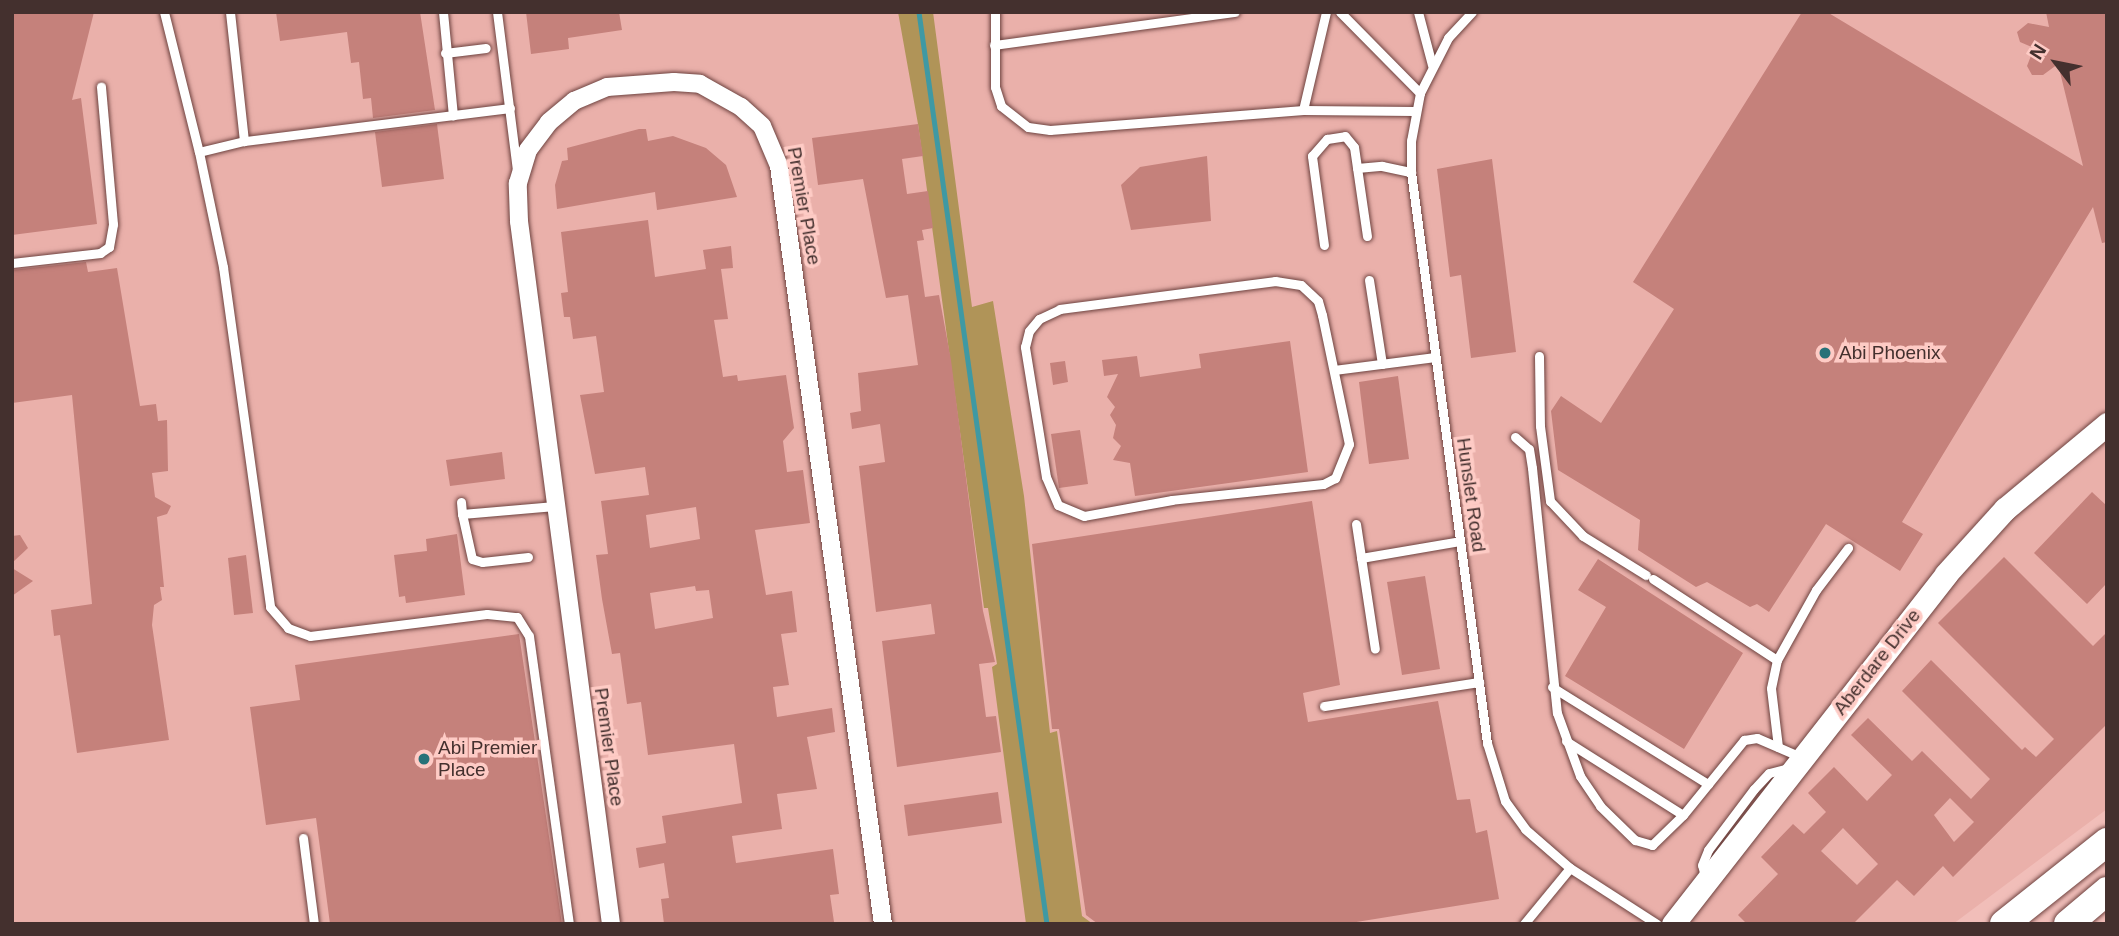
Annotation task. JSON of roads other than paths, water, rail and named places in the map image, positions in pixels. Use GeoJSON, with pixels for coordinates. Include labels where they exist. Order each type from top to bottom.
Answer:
{"type":"FeatureCollection","features":[{"type":"Feature","properties":{"kind":"main road"},"geometry":{"type":"LineString","coordinates":[[2004,924],[2107,842]]}},
{"type":"Feature","properties":{"kind":"main road"},"geometry":{"type":"LineString","coordinates":[[2068,924],[2107,891]]}},
{"type":"Feature","properties":{"kind":"street","name":"Premier Place"},"geometry":{"type":"LineString","coordinates":[[611,924],[519,221],[518,183],[528,150],[549,121],[574,102],[596,92],[642,82],[700,84],[741,107],[773,145],[883,924]]}},
{"type":"Feature","properties":{"kind":"street","name":"Aberdare Drive"},"geometry":{"type":"LineString","coordinates":[[1673,924],[1946,574],[2005,509],[2107,424]]}},
{"type":"Feature","properties":{"kind":"lane"},"geometry":{"type":"LineString","coordinates":[[164,12],[199,152],[223,267],[270,607],[288,628],[310,636],[487,614],[517,617],[529,636],[569,924]]}},
{"type":"Feature","properties":{"kind":"lane"},"geometry":{"type":"LineString","coordinates":[[230,12],[244,141]]}},
{"type":"Feature","properties":{"kind":"lane"},"geometry":{"type":"LineString","coordinates":[[443,12],[453,117]]}},
{"type":"Feature","properties":{"kind":"lane"},"geometry":{"type":"LineString","coordinates":[[497,12],[518,183]]}},
{"type":"Feature","properties":{"kind":"lane"},"geometry":{"type":"LineString","coordinates":[[995,12],[995,87],[1002,106],[1028,127],[1050,130],[1303,110],[1414,111]]}},
{"type":"Feature","properties":{"kind":"lane"},"geometry":{"type":"LineString","coordinates":[[995,45],[1235,12]]}},
{"type":"Feature","properties":{"kind":"lane"},"geometry":{"type":"LineString","coordinates":[[1303,110],[1326,12]]}},
{"type":"Feature","properties":{"kind":"lane"},"geometry":{"type":"LineString","coordinates":[[1340,12],[1420,93]]}},
{"type":"Feature","properties":{"kind":"lane"},"geometry":{"type":"LineString","coordinates":[[1418,12],[1432,65]]}},
{"type":"Feature","properties":{"kind":"lane","name":"Hunslet Road"},"geometry":{"type":"LineString","coordinates":[[1472,12],[1448,38],[1420,93],[1414,111],[1411,172],[1492,766],[1505,801],[1525,829],[1570,868],[1657,924]]}},
{"type":"Feature","properties":{"kind":"lane"},"geometry":{"type":"LineString","coordinates":[[445,52],[486,48]]}},
{"type":"Feature","properties":{"kind":"lane"},"geometry":{"type":"LineString","coordinates":[[12,263],[100,253],[109,247],[113,225],[101,87]]}},
{"type":"Feature","properties":{"kind":"lane"},"geometry":{"type":"LineString","coordinates":[[199,152],[244,141],[510,108]]}},
{"type":"Feature","properties":{"kind":"lane"},"geometry":{"type":"LineString","coordinates":[[1324,245],[1312,156],[1321,141],[1345,136],[1354,147],[1367,236]]}},
{"type":"Feature","properties":{"kind":"lane"},"geometry":{"type":"LineString","coordinates":[[1357,168],[1382,166],[1411,172]]}},
{"type":"Feature","properties":{"kind":"lane"},"geometry":{"type":"LineString","coordinates":[[1369,280],[1382,364]]}},
{"type":"Feature","properties":{"kind":"lane"},"geometry":{"type":"LineString","coordinates":[[1292,282],[1318,302],[1334,370],[1349,443],[1342,470],[1323,484],[1172,500],[1083,516],[1068,512],[1051,496],[1026,347],[1029,331],[1049,313],[1121,299],[1292,282]]}},
{"type":"Feature","properties":{"kind":"lane"},"geometry":{"type":"LineString","coordinates":[[1539,356],[1540,426],[1550,501],[1583,536],[1777,660]]}},
{"type":"Feature","properties":{"kind":"lane"},"geometry":{"type":"LineString","coordinates":[[1334,370],[1435,357]]}},
{"type":"Feature","properties":{"kind":"lane"},"geometry":{"type":"LineString","coordinates":[[1516,437],[1529,449],[1532,468],[1552,687],[1565,740],[1589,792],[1642,845],[1659,841],[1744,740],[1757,738],[1778,747],[1798,763]]}},
{"type":"Feature","properties":{"kind":"lane"},"geometry":{"type":"LineString","coordinates":[[461,502],[471,559],[482,562],[528,556]]}},
{"type":"Feature","properties":{"kind":"lane"},"geometry":{"type":"LineString","coordinates":[[462,514],[555,506]]}},
{"type":"Feature","properties":{"kind":"lane"},"geometry":{"type":"LineString","coordinates":[[1356,524],[1375,649]]}},
{"type":"Feature","properties":{"kind":"lane"},"geometry":{"type":"LineString","coordinates":[[1361,558],[1460,541]]}},
{"type":"Feature","properties":{"kind":"lane"},"geometry":{"type":"LineString","coordinates":[[1778,747],[1771,688],[1777,660],[1816,590],[1848,548]]}},
{"type":"Feature","properties":{"kind":"lane"},"geometry":{"type":"LineString","coordinates":[[1324,706],[1479,682]]}},
{"type":"Feature","properties":{"kind":"lane"},"geometry":{"type":"LineString","coordinates":[[1552,687],[1708,784]]}},
{"type":"Feature","properties":{"kind":"lane"},"geometry":{"type":"LineString","coordinates":[[1565,740],[1683,815]]}},
{"type":"Feature","properties":{"kind":"lane"},"geometry":{"type":"LineString","coordinates":[[303,838],[314,924]]}},
{"type":"Feature","properties":{"kind":"lane"},"geometry":{"type":"LineString","coordinates":[[1524,924],[1570,868]]}},
{"type":"Feature","properties":{"kind":"waterway"},"geometry":{"type":"LineString","coordinates":[[919,12],[1047,924]]}},
{"type":"Feature","properties":{"kind":"place","name":"Abi Phoenix"},"geometry":{"type":"Point","coordinates":[1825,353]}},
{"type":"Feature","properties":{"kind":"place","name":"Abi Premier Place"},"geometry":{"type":"Point","coordinates":[424,759]}}]}
